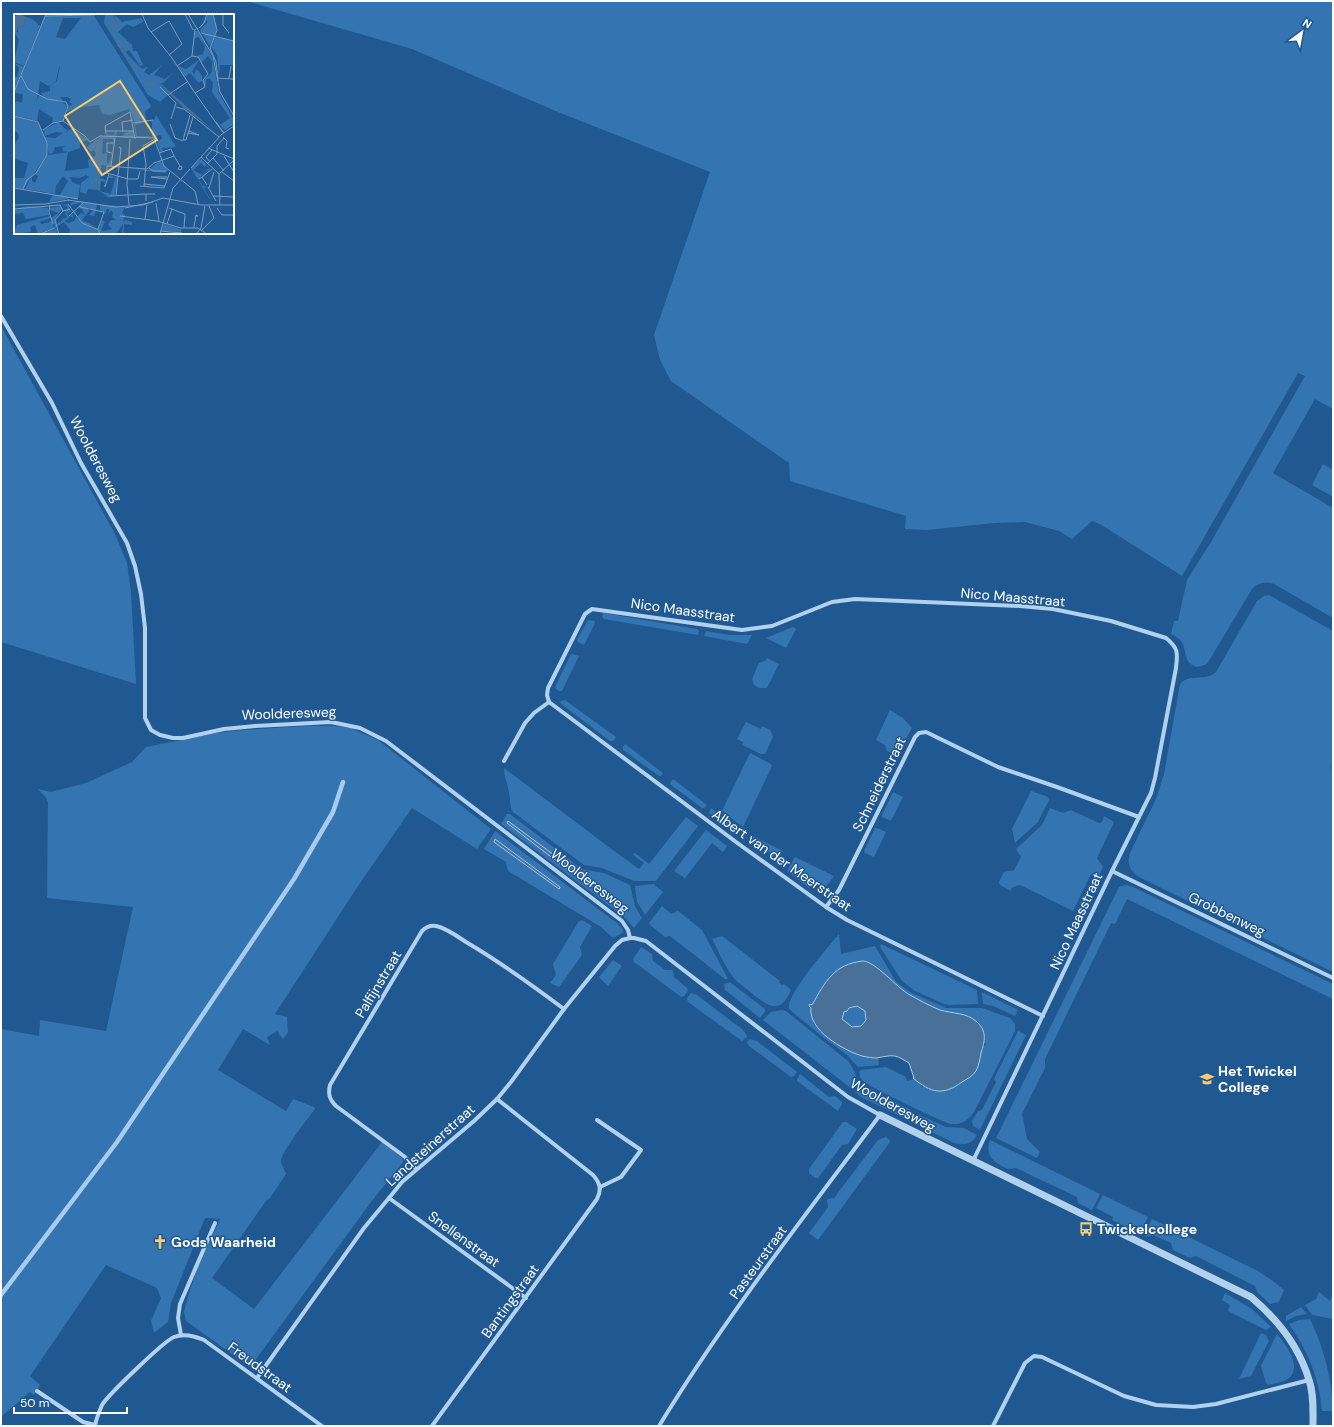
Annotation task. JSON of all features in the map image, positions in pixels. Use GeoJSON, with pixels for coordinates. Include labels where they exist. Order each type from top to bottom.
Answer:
{"type":"FeatureCollection","features":[{"type":"Feature","properties":{"kind":"street","name":"Woolderesweg"},"geometry":{"type":"LineString","coordinates":[[1,316],[52,403],[81,463],[127,543],[135,566],[141,594],[145,628],[145,718],[151,730],[160,735],[173,738],[183,738],[255,726],[331,722],[360,728],[386,741],[622,921],[628,930],[630,938],[646,941],[848,1096],[880,1115],[1250,1297],[1268,1312],[1282,1328],[1293,1345],[1309,1380],[1313,1400],[1313,1426]]}},
{"type":"Feature","properties":{"kind":"street","name":"Nico Maasstraat"},"geometry":{"type":"LineString","coordinates":[[549,702],[547,695],[548,688],[585,614],[592,609],[742,630],[772,626],[832,602],[855,598],[1020,606],[1053,609],[1111,621],[1166,638],[1175,647],[1178,653],[1176,668],[1151,793],[1112,870],[973,1161]]}},
{"type":"Feature","properties":{"kind":"street"},"geometry":{"type":"LineString","coordinates":[[504,762],[525,723],[534,713],[549,702]]}},
{"type":"Feature","properties":{"kind":"street","name":"Albert van der Meerstraat"},"geometry":{"type":"LineString","coordinates":[[549,702],[736,842],[826,907],[854,923],[1043,1016]]}},
{"type":"Feature","properties":{"kind":"street","name":"Schneiderstraat"},"geometry":{"type":"LineString","coordinates":[[826,907],[839,890],[915,737],[919,733],[926,732],[998,767],[1050,784],[1139,817]]}},
{"type":"Feature","properties":{"kind":"street","name":"Grobbenweg"},"geometry":{"type":"LineString","coordinates":[[1112,870],[1333,978]]}},
{"type":"Feature","properties":{"kind":"street","name":"Palfijnstraat"},"geometry":{"type":"LineString","coordinates":[[416,1169],[405,1157],[330,1101],[329,1091],[330,1085],[422,931],[427,927],[432,926],[442,928],[520,975],[564,1009]]}},
{"type":"Feature","properties":{"kind":"street","name":"Landsteinerstraat"},"geometry":{"type":"LineString","coordinates":[[257,1378],[364,1228],[388,1198],[416,1169],[474,1121],[496,1099],[511,1082],[564,1009],[615,946],[622,940],[630,938]]}},
{"type":"Feature","properties":{"kind":"street"},"geometry":{"type":"LineString","coordinates":[[496,1099],[593,1175],[600,1187],[621,1177],[641,1150],[597,1120]]}},
{"type":"Feature","properties":{"kind":"street","name":"Pasteurstraat"},"geometry":{"type":"LineString","coordinates":[[659,1426],[688,1379],[716,1338],[880,1115]]}},
{"type":"Feature","properties":{"kind":"street","name":"Bantingstraat"},"geometry":{"type":"LineString","coordinates":[[432,1426],[597,1199],[600,1193],[600,1187]]}},
{"type":"Feature","properties":{"kind":"street","name":"Snellenstraat"},"geometry":{"type":"LineString","coordinates":[[388,1198],[526,1298]]}},
{"type":"Feature","properties":{"kind":"street"},"geometry":{"type":"LineString","coordinates":[[36,1391],[83,1422],[95,1425],[98,1413],[107,1399],[167,1340],[180,1335],[178,1318],[180,1304],[214,1222]]}},
{"type":"Feature","properties":{"kind":"street","name":"Freudstraat"},"geometry":{"type":"LineString","coordinates":[[180,1335],[196,1336],[204,1340],[322,1426]]}},
{"type":"Feature","properties":{"kind":"street"},"geometry":{"type":"LineString","coordinates":[[993,1426],[1025,1363],[1034,1356],[1042,1357],[1124,1396],[1156,1405],[1193,1407],[1216,1404],[1309,1380]]}},
{"type":"Feature","properties":{"kind":"shaded area"},"geometry":{"type":"Polygon","coordinates":[[[246,1],[1333,1],[1333,409],[1315,399],[1273,473],[1333,508],[1333,618],[1274,584],[1265,583],[1259,584],[1252,589],[1207,664],[1198,667],[1192,665],[1186,657],[1182,643],[1178,638],[1171,634],[1174,621],[1178,621],[1187,580],[1211,542],[1305,376],[1298,373],[1182,576],[1100,524],[1092,521],[1072,539],[1059,531],[1025,522],[994,523],[927,530],[905,529],[906,516],[790,481],[789,463],[671,381],[660,360],[654,335],[710,172],[558,112],[412,49],[246,1]]]}},
{"type":"Feature","properties":{"kind":"shaded area"},"geometry":{"type":"Polygon","coordinates":[[[1,326],[115,534],[127,563],[131,592],[136,684],[1,642],[1,326]]]}},
{"type":"Feature","properties":{"kind":"shaded area"},"geometry":{"type":"Polygon","coordinates":[[[1323,464],[1333,470],[1333,497],[1312,485],[1323,464]]]}},
{"type":"Feature","properties":{"kind":"shaded area"},"geometry":{"type":"Polygon","coordinates":[[[1269,595],[1333,631],[1333,763],[1328,772],[1333,764],[1333,972],[1139,877],[1133,872],[1129,864],[1130,853],[1156,799],[1164,774],[1180,684],[1188,679],[1207,677],[1216,672],[1257,601],[1264,596],[1269,595]]]}},
{"type":"Feature","properties":{"kind":"shaded area"},"geometry":{"type":"Polygon","coordinates":[[[603,613],[697,629],[699,631],[698,635],[604,619],[602,617],[603,613]]]}},
{"type":"Feature","properties":{"kind":"shaded area"},"geometry":{"type":"Polygon","coordinates":[[[588,620],[594,621],[595,623],[584,645],[577,640],[588,620]]]}},
{"type":"Feature","properties":{"kind":"shaded area"},"geometry":{"type":"Polygon","coordinates":[[[793,627],[796,629],[786,648],[766,638],[793,627]]]}},
{"type":"Feature","properties":{"kind":"shaded area"},"geometry":{"type":"Polygon","coordinates":[[[706,631],[729,635],[752,635],[747,644],[704,636],[706,631]]]}},
{"type":"Feature","properties":{"kind":"shaded area"},"geometry":{"type":"Polygon","coordinates":[[[571,654],[579,656],[562,691],[559,691],[555,688],[571,654]]]}},
{"type":"Feature","properties":{"kind":"shaded area"},"geometry":{"type":"Polygon","coordinates":[[[767,658],[779,664],[767,688],[759,688],[754,685],[752,679],[759,663],[765,661],[767,658]]]}},
{"type":"Feature","properties":{"kind":"shaded area"},"geometry":{"type":"Polygon","coordinates":[[[565,700],[616,737],[613,741],[610,741],[560,703],[561,701],[565,700]]]}},
{"type":"Feature","properties":{"kind":"shaded area"},"geometry":{"type":"Polygon","coordinates":[[[890,710],[903,718],[912,728],[897,755],[887,751],[885,745],[876,740],[890,710]]]}},
{"type":"Feature","properties":{"kind":"shaded area"},"geometry":{"type":"Polygon","coordinates":[[[746,722],[761,729],[762,726],[770,730],[773,737],[765,754],[761,754],[742,745],[743,742],[737,739],[746,722]]]}},
{"type":"Feature","properties":{"kind":"shaded area"},"geometry":{"type":"Polygon","coordinates":[[[307,726],[334,726],[350,728],[378,740],[491,829],[477,849],[412,808],[358,886],[275,1014],[287,1017],[288,1032],[283,1039],[277,1031],[267,1037],[270,1045],[243,1029],[218,1070],[286,1111],[293,1099],[314,1107],[315,1109],[290,1143],[282,1157],[281,1162],[286,1174],[212,1278],[254,1309],[382,1142],[403,1159],[403,1162],[371,1202],[254,1362],[251,1364],[243,1362],[186,1321],[184,1312],[188,1296],[198,1267],[220,1219],[205,1218],[171,1303],[168,1322],[154,1333],[151,1321],[161,1298],[157,1288],[106,1265],[30,1376],[40,1385],[34,1395],[30,1392],[1,1417],[1,1029],[39,1036],[40,1020],[106,1031],[133,907],[47,898],[48,802],[38,789],[51,792],[86,783],[132,762],[146,747],[216,733],[307,726]]]}},
{"type":"Feature","properties":{"kind":"shaded area"},"geometry":{"type":"Polygon","coordinates":[[[625,744],[663,773],[661,776],[623,750],[625,744]]]}},
{"type":"Feature","properties":{"kind":"shaded area"},"geometry":{"type":"Polygon","coordinates":[[[750,753],[771,764],[772,766],[743,827],[722,811],[750,753]]]}},
{"type":"Feature","properties":{"kind":"shaded area"},"geometry":{"type":"Polygon","coordinates":[[[504,768],[639,869],[644,863],[633,855],[635,853],[649,864],[686,817],[698,826],[656,881],[634,881],[602,868],[584,865],[513,812],[504,768]]]}},
{"type":"Feature","properties":{"kind":"shaded area"},"geometry":{"type":"Polygon","coordinates":[[[673,779],[707,805],[702,808],[671,785],[670,783],[673,779]]]}},
{"type":"Feature","properties":{"kind":"shaded area"},"geometry":{"type":"Polygon","coordinates":[[[1031,791],[1048,797],[1049,800],[1038,822],[1015,843],[1012,829],[1031,791]]]}},
{"type":"Feature","properties":{"kind":"shaded area"},"geometry":{"type":"Polygon","coordinates":[[[893,792],[903,797],[891,821],[882,817],[882,815],[893,792]]]}},
{"type":"Feature","properties":{"kind":"shaded area"},"geometry":{"type":"Polygon","coordinates":[[[711,808],[741,830],[738,835],[709,813],[711,808]]]}},
{"type":"Feature","properties":{"kind":"shaded area"},"geometry":{"type":"Polygon","coordinates":[[[1050,808],[1063,813],[1071,810],[1099,823],[1102,822],[1104,816],[1114,822],[1097,858],[1103,867],[1098,878],[1091,874],[1073,911],[1020,885],[1011,888],[1011,891],[1000,885],[999,882],[1004,872],[1014,870],[1021,857],[1016,849],[1042,825],[1050,808]]]}},
{"type":"Feature","properties":{"kind":"shaded area"},"geometry":{"type":"Polygon","coordinates":[[[507,814],[510,814],[582,869],[604,873],[630,885],[635,906],[642,918],[634,928],[624,917],[501,824],[507,814]],[[508,821],[507,823],[591,886],[592,883],[508,821]]]}},
{"type":"Feature","properties":{"kind":"shaded area"},"geometry":{"type":"Polygon","coordinates":[[[508,821],[592,883],[592,885],[589,886],[507,823],[508,821]]]}},
{"type":"Feature","properties":{"kind":"shaded area"},"geometry":{"type":"Polygon","coordinates":[[[875,828],[886,832],[874,857],[865,853],[864,851],[875,828]]]}},
{"type":"Feature","properties":{"kind":"shaded area"},"geometry":{"type":"Polygon","coordinates":[[[706,830],[727,846],[723,852],[712,843],[685,878],[674,871],[706,830]]]}},
{"type":"Feature","properties":{"kind":"shaded area"},"geometry":{"type":"Polygon","coordinates":[[[495,831],[618,924],[623,930],[622,933],[613,938],[601,927],[508,871],[506,862],[484,849],[495,831]],[[495,839],[494,842],[559,889],[560,887],[495,839]]]}},
{"type":"Feature","properties":{"kind":"shaded area"},"geometry":{"type":"Polygon","coordinates":[[[753,836],[783,851],[780,857],[777,858],[751,839],[753,836]]]}},
{"type":"Feature","properties":{"kind":"shaded area"},"geometry":{"type":"Polygon","coordinates":[[[495,839],[560,888],[559,889],[494,842],[495,839]]]}},
{"type":"Feature","properties":{"kind":"shaded area"},"geometry":{"type":"Polygon","coordinates":[[[795,857],[834,876],[825,888],[813,884],[809,888],[787,871],[795,857]]]}},
{"type":"Feature","properties":{"kind":"shaded area"},"geometry":{"type":"Polygon","coordinates":[[[654,884],[663,892],[645,915],[637,902],[635,886],[654,884]]]}},
{"type":"Feature","properties":{"kind":"shaded area"},"geometry":{"type":"Polygon","coordinates":[[[1126,885],[1133,887],[1333,984],[1333,999],[1127,899],[1115,924],[1111,923],[1045,1059],[1045,1068],[1022,1114],[1027,1139],[1040,1152],[1037,1158],[996,1138],[1119,887],[1126,885]]]}},
{"type":"Feature","properties":{"kind":"shaded area"},"geometry":{"type":"Polygon","coordinates":[[[662,906],[671,914],[678,911],[702,930],[728,979],[725,979],[670,936],[665,937],[650,925],[649,923],[662,906]]]}},
{"type":"Feature","properties":{"kind":"shaded area"},"geometry":{"type":"Polygon","coordinates":[[[582,920],[592,926],[580,947],[582,955],[559,987],[550,983],[556,975],[553,964],[579,921],[582,920]]]}},
{"type":"Feature","properties":{"kind":"shaded area"},"geometry":{"type":"Polygon","coordinates":[[[839,934],[841,954],[875,946],[895,980],[912,993],[946,1008],[982,1008],[1010,1018],[1015,1024],[1015,1031],[974,1112],[967,1120],[958,1124],[951,1124],[935,1118],[867,1084],[861,1079],[859,1072],[861,1070],[886,1067],[906,1077],[907,1081],[914,1079],[921,1083],[920,1085],[922,1087],[985,1046],[986,1044],[945,1013],[917,1001],[813,1006],[810,1004],[809,1007],[811,1008],[813,1023],[820,1030],[878,1057],[879,1065],[858,1067],[847,1055],[789,1009],[794,993],[800,983],[839,934]]]}},
{"type":"Feature","properties":{"kind":"shaded area"},"geometry":{"type":"Polygon","coordinates":[[[722,936],[780,981],[779,982],[782,985],[784,984],[791,990],[782,1004],[772,1006],[761,1001],[733,977],[712,939],[722,936]]]}},
{"type":"Feature","properties":{"kind":"shaded area"},"geometry":{"type":"Polygon","coordinates":[[[881,944],[977,990],[978,1004],[944,1004],[915,991],[902,981],[880,947],[881,944]]]}},
{"type":"Feature","properties":{"kind":"shaded area"},"geometry":{"type":"Polygon","coordinates":[[[641,947],[652,954],[653,961],[665,970],[673,971],[674,977],[687,988],[688,991],[684,996],[681,997],[634,962],[633,959],[641,947]]]}},
{"type":"Feature","properties":{"kind":"shaded area"},"geometry":{"type":"Polygon","coordinates":[[[613,960],[622,966],[608,986],[599,977],[613,960]]]}},
{"type":"Feature","properties":{"kind":"shaded area"},"geometry":{"type":"Polygon","coordinates":[[[863,961],[868,962],[913,997],[940,1010],[968,1016],[977,1022],[984,1033],[984,1040],[979,1064],[975,1073],[968,1079],[949,1089],[943,1091],[931,1090],[913,1078],[909,1063],[901,1058],[893,1056],[877,1058],[862,1056],[846,1049],[828,1038],[815,1024],[811,1008],[809,1006],[810,1004],[812,1005],[826,982],[838,970],[853,963],[863,961]],[[857,1006],[849,1008],[844,1012],[842,1019],[852,1027],[861,1026],[866,1020],[865,1011],[857,1006]]]}},
{"type":"Feature","properties":{"kind":"shaded area"},"geometry":{"type":"Polygon","coordinates":[[[730,982],[765,1009],[765,1012],[760,1018],[725,990],[724,984],[730,982]]]}},
{"type":"Feature","properties":{"kind":"shaded area"},"geometry":{"type":"Polygon","coordinates":[[[982,992],[1018,1010],[1015,1016],[993,1006],[983,1004],[982,992]]]}},
{"type":"Feature","properties":{"kind":"shaded area"},"geometry":{"type":"Polygon","coordinates":[[[691,993],[697,995],[743,1030],[747,1037],[742,1041],[688,1002],[687,998],[691,993]]]}},
{"type":"Feature","properties":{"kind":"shaded area"},"geometry":{"type":"Polygon","coordinates":[[[857,1006],[865,1011],[866,1020],[861,1025],[852,1027],[842,1019],[849,1009],[857,1006]]]}},
{"type":"Feature","properties":{"kind":"shaded area"},"geometry":{"type":"Polygon","coordinates":[[[782,1010],[786,1011],[848,1061],[856,1075],[856,1082],[852,1089],[763,1020],[771,1012],[782,1010]]]}},
{"type":"Feature","properties":{"kind":"shaded area"},"geometry":{"type":"Polygon","coordinates":[[[1018,1031],[1026,1035],[980,1130],[973,1126],[972,1121],[978,1111],[982,1110],[996,1082],[994,1079],[1018,1031]]]}},
{"type":"Feature","properties":{"kind":"shaded area"},"geometry":{"type":"Polygon","coordinates":[[[750,1039],[757,1041],[797,1072],[794,1076],[791,1077],[749,1046],[747,1042],[750,1039]]]}},
{"type":"Feature","properties":{"kind":"shaded area"},"geometry":{"type":"Polygon","coordinates":[[[800,1074],[829,1097],[835,1096],[842,1102],[838,1111],[797,1081],[800,1074]]]}},
{"type":"Feature","properties":{"kind":"shaded area"},"geometry":{"type":"Polygon","coordinates":[[[859,1086],[864,1086],[909,1109],[911,1113],[908,1120],[861,1097],[855,1092],[859,1086]]]}},
{"type":"Feature","properties":{"kind":"shaded area"},"geometry":{"type":"Polygon","coordinates":[[[917,1114],[946,1127],[964,1128],[977,1135],[967,1144],[954,1143],[912,1122],[917,1114]]]}},
{"type":"Feature","properties":{"kind":"shaded area"},"geometry":{"type":"Polygon","coordinates":[[[843,1122],[846,1122],[857,1129],[848,1144],[842,1145],[818,1178],[815,1178],[809,1173],[809,1169],[843,1122]]]}},
{"type":"Feature","properties":{"kind":"shaded area"},"geometry":{"type":"Polygon","coordinates":[[[886,1137],[890,1142],[818,1240],[809,1233],[828,1207],[827,1200],[834,1198],[878,1140],[886,1137]]]}},
{"type":"Feature","properties":{"kind":"shaded area"},"geometry":{"type":"Polygon","coordinates":[[[990,1140],[1100,1194],[1092,1210],[1078,1203],[1077,1197],[1016,1168],[1008,1169],[995,1162],[988,1151],[990,1140]]]}},
{"type":"Feature","properties":{"kind":"shaded area"},"geometry":{"type":"Polygon","coordinates":[[[1103,1195],[1148,1217],[1140,1234],[1112,1220],[1113,1217],[1096,1208],[1103,1195]]]}},
{"type":"Feature","properties":{"kind":"shaded area"},"geometry":{"type":"Polygon","coordinates":[[[1152,1219],[1258,1271],[1284,1290],[1279,1302],[1270,1304],[1257,1292],[1255,1286],[1196,1256],[1190,1258],[1173,1250],[1171,1243],[1153,1235],[1147,1237],[1144,1235],[1152,1219]]]}},
{"type":"Feature","properties":{"kind":"shaded area"},"geometry":{"type":"Polygon","coordinates":[[[1319,1292],[1330,1301],[1333,1294],[1333,1319],[1312,1315],[1305,1305],[1316,1299],[1319,1292]]]}},
{"type":"Feature","properties":{"kind":"shaded area"},"geometry":{"type":"Polygon","coordinates":[[[1225,1293],[1252,1309],[1271,1327],[1266,1330],[1228,1311],[1230,1305],[1222,1300],[1225,1293]]]}},
{"type":"Feature","properties":{"kind":"shaded area"},"geometry":{"type":"Polygon","coordinates":[[[1301,1307],[1307,1314],[1296,1316],[1286,1321],[1286,1316],[1301,1307]]]}},
{"type":"Feature","properties":{"kind":"shaded area"},"geometry":{"type":"Polygon","coordinates":[[[1310,1319],[1323,1352],[1329,1375],[1333,1411],[1322,1411],[1312,1365],[1302,1344],[1289,1324],[1299,1320],[1310,1319]]]}},
{"type":"Feature","properties":{"kind":"shaded area"},"geometry":{"type":"Polygon","coordinates":[[[1261,1333],[1266,1335],[1269,1341],[1251,1376],[1239,1379],[1261,1333]]]}},
{"type":"Feature","properties":{"kind":"shaded area"},"geometry":{"type":"Polygon","coordinates":[[[1277,1334],[1291,1355],[1294,1367],[1293,1373],[1287,1380],[1268,1385],[1261,1366],[1277,1334]]]}},
{"type":"Feature","properties":{"kind":"waterway"},"geometry":{"type":"LineString","coordinates":[[1,1295],[117,1142],[294,879],[333,812],[343,782]]}},
{"type":"Feature","properties":{"kind":"place","name":"Het Twickel College"},"geometry":{"type":"Point","coordinates":[1207,1079]}},
{"type":"Feature","properties":{"kind":"place","name":"Twickelcollege"},"geometry":{"type":"Point","coordinates":[1086,1229]}},
{"type":"Feature","properties":{"kind":"place","name":"Gods Waarheid"},"geometry":{"type":"Point","coordinates":[160,1242]}}]}
